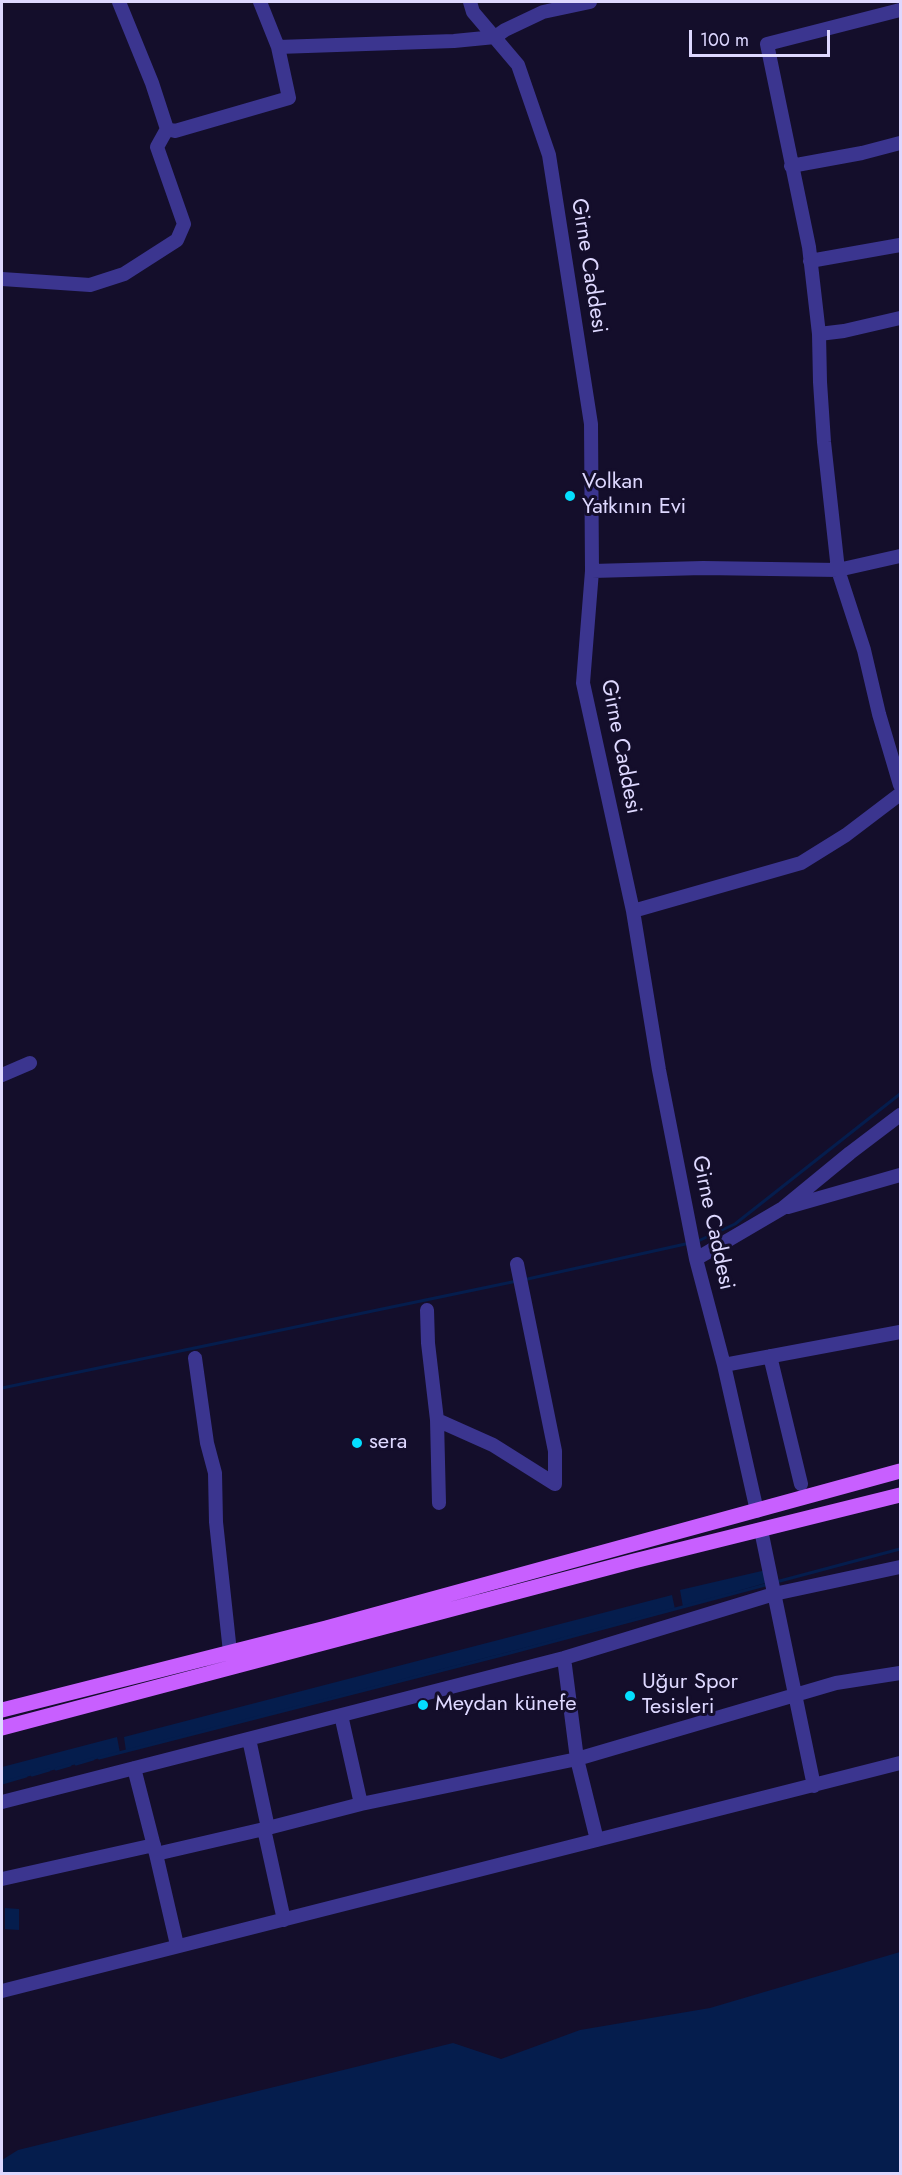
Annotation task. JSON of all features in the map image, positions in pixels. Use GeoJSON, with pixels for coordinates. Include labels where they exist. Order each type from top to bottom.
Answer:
{"type":"FeatureCollection","features":[{"type":"Feature","properties":{"kind":"main road"},"geometry":{"type":"LineString","coordinates":[[2,1710],[230,1652],[900,1471]]}},
{"type":"Feature","properties":{"kind":"main road"},"geometry":{"type":"LineString","coordinates":[[2,1728],[634,1562],[900,1495]]}},
{"type":"Feature","properties":{"kind":"street"},"geometry":{"type":"LineString","coordinates":[[2,279],[90,285],[124,274],[177,240],[184,224],[157,147],[167,129],[152,83],[119,2]]}},
{"type":"Feature","properties":{"kind":"street"},"geometry":{"type":"LineString","coordinates":[[167,129],[176,131],[289,98],[278,47],[260,2]]}},
{"type":"Feature","properties":{"kind":"street","name":"Girne Caddesi"},"geometry":{"type":"LineString","coordinates":[[470,2],[473,12],[518,65],[549,155],[591,424],[592,571],[583,683],[633,911],[659,1070],[696,1259],[724,1365],[757,1511]]}},
{"type":"Feature","properties":{"kind":"street"},"geometry":{"type":"LineString","coordinates":[[278,47],[454,41],[495,37],[543,12],[590,2]]}},
{"type":"Feature","properties":{"kind":"street"},"geometry":{"type":"LineString","coordinates":[[900,10],[766,44],[810,261],[819,334],[824,442],[838,570],[864,650],[879,714],[900,785]]}},
{"type":"Feature","properties":{"kind":"street"},"geometry":{"type":"LineString","coordinates":[[791,166],[862,153],[900,143]]}},
{"type":"Feature","properties":{"kind":"street"},"geometry":{"type":"LineString","coordinates":[[810,261],[900,245]]}},
{"type":"Feature","properties":{"kind":"street"},"geometry":{"type":"LineString","coordinates":[[819,334],[844,331],[900,318]]}},
{"type":"Feature","properties":{"kind":"street"},"geometry":{"type":"LineString","coordinates":[[592,571],[703,568],[838,570],[900,556]]}},
{"type":"Feature","properties":{"kind":"street"},"geometry":{"type":"LineString","coordinates":[[633,911],[801,863],[846,835],[900,794]]}},
{"type":"Feature","properties":{"kind":"street"},"geometry":{"type":"LineString","coordinates":[[2,1075],[30,1063]]}},
{"type":"Feature","properties":{"kind":"street"},"geometry":{"type":"LineString","coordinates":[[696,1259],[783,1208],[900,1115]]}},
{"type":"Feature","properties":{"kind":"street"},"geometry":{"type":"LineString","coordinates":[[783,1208],[900,1175]]}},
{"type":"Feature","properties":{"kind":"street"},"geometry":{"type":"LineString","coordinates":[[437,1420],[493,1444],[555,1484],[555,1451],[517,1264]]}},
{"type":"Feature","properties":{"kind":"street"},"geometry":{"type":"LineString","coordinates":[[427,1310],[428,1343],[437,1420],[439,1503]]}},
{"type":"Feature","properties":{"kind":"street"},"geometry":{"type":"LineString","coordinates":[[724,1365],[900,1332]]}},
{"type":"Feature","properties":{"kind":"street"},"geometry":{"type":"LineString","coordinates":[[770,1356],[801,1485]]}},
{"type":"Feature","properties":{"kind":"street"},"geometry":{"type":"LineString","coordinates":[[195,1358],[207,1443],[215,1473],[216,1522],[230,1652]]}},
{"type":"Feature","properties":{"kind":"street"},"geometry":{"type":"LineString","coordinates":[[761,1530],[814,1786]]}},
{"type":"Feature","properties":{"kind":"street"},"geometry":{"type":"LineString","coordinates":[[2,1802],[564,1658],[774,1594],[900,1567]]}},
{"type":"Feature","properties":{"kind":"street"},"geometry":{"type":"LineString","coordinates":[[564,1658],[578,1759],[597,1840]]}},
{"type":"Feature","properties":{"kind":"street"},"geometry":{"type":"LineString","coordinates":[[2,1879],[266,1828],[361,1804],[578,1759],[836,1683],[900,1673]]}},
{"type":"Feature","properties":{"kind":"street"},"geometry":{"type":"LineString","coordinates":[[340,1715],[361,1804]]}},
{"type":"Feature","properties":{"kind":"street"},"geometry":{"type":"LineString","coordinates":[[249,1739],[284,1920]]}},
{"type":"Feature","properties":{"kind":"street"},"geometry":{"type":"LineString","coordinates":[[2,1990],[900,1763]]}},
{"type":"Feature","properties":{"kind":"street"},"geometry":{"type":"LineString","coordinates":[[134,1768],[177,1945]]}},
{"type":"Feature","properties":{"kind":"water"},"geometry":{"type":"Polygon","coordinates":[[[766,1570],[769,1582],[683,1607],[680,1590],[766,1570]]]}},
{"type":"Feature","properties":{"kind":"water"},"geometry":{"type":"Polygon","coordinates":[[[672,1595],[675,1609],[126,1751],[124,1737],[672,1595]]]}},
{"type":"Feature","properties":{"kind":"water"},"geometry":{"type":"Polygon","coordinates":[[[117,1737],[120,1753],[2,1783],[2,1767],[117,1737]]]}},
{"type":"Feature","properties":{"kind":"water"},"geometry":{"type":"Polygon","coordinates":[[[5,1908],[19,1909],[19,1930],[5,1929],[5,1908]]]}},
{"type":"Feature","properties":{"kind":"water"},"geometry":{"type":"Polygon","coordinates":[[[900,1952],[900,2173],[2,2173],[2,2160],[18,2150],[453,2043],[501,2059],[580,2030],[710,2008],[900,1952]]]}},
{"type":"Feature","properties":{"kind":"waterway"},"geometry":{"type":"LineString","coordinates":[[696,1242],[735,1224],[900,1094]]}},
{"type":"Feature","properties":{"kind":"waterway"},"geometry":{"type":"LineString","coordinates":[[523,1280],[690,1243]]}},
{"type":"Feature","properties":{"kind":"waterway"},"geometry":{"type":"LineString","coordinates":[[2,1388],[517,1281]]}},
{"type":"Feature","properties":{"kind":"waterway"},"geometry":{"type":"LineString","coordinates":[[776,1582],[900,1549]]}},
{"type":"Feature","properties":{"kind":"waterway"},"geometry":{"type":"LineString","coordinates":[[99,1758],[769,1584]]}},
{"type":"Feature","properties":{"kind":"waterway"},"geometry":{"type":"LineString","coordinates":[[76,1764],[93,1759]]}},
{"type":"Feature","properties":{"kind":"waterway"},"geometry":{"type":"LineString","coordinates":[[56,1769],[70,1765]]}},
{"type":"Feature","properties":{"kind":"waterway"},"geometry":{"type":"LineString","coordinates":[[32,1775],[49,1770]]}},
{"type":"Feature","properties":{"kind":"waterway"},"geometry":{"type":"LineString","coordinates":[[2,1783],[26,1776]]}},
{"type":"Feature","properties":{"kind":"place","name":"Volkan Yatkının Evi"},"geometry":{"type":"Point","coordinates":[570,496]}},
{"type":"Feature","properties":{"kind":"place","name":"sera"},"geometry":{"type":"Point","coordinates":[357,1443]}},
{"type":"Feature","properties":{"kind":"place","name":"Uğur Spor Tesisleri"},"geometry":{"type":"Point","coordinates":[630,1696]}},
{"type":"Feature","properties":{"kind":"place","name":"Meydan künefe"},"geometry":{"type":"Point","coordinates":[423,1705]}}]}
